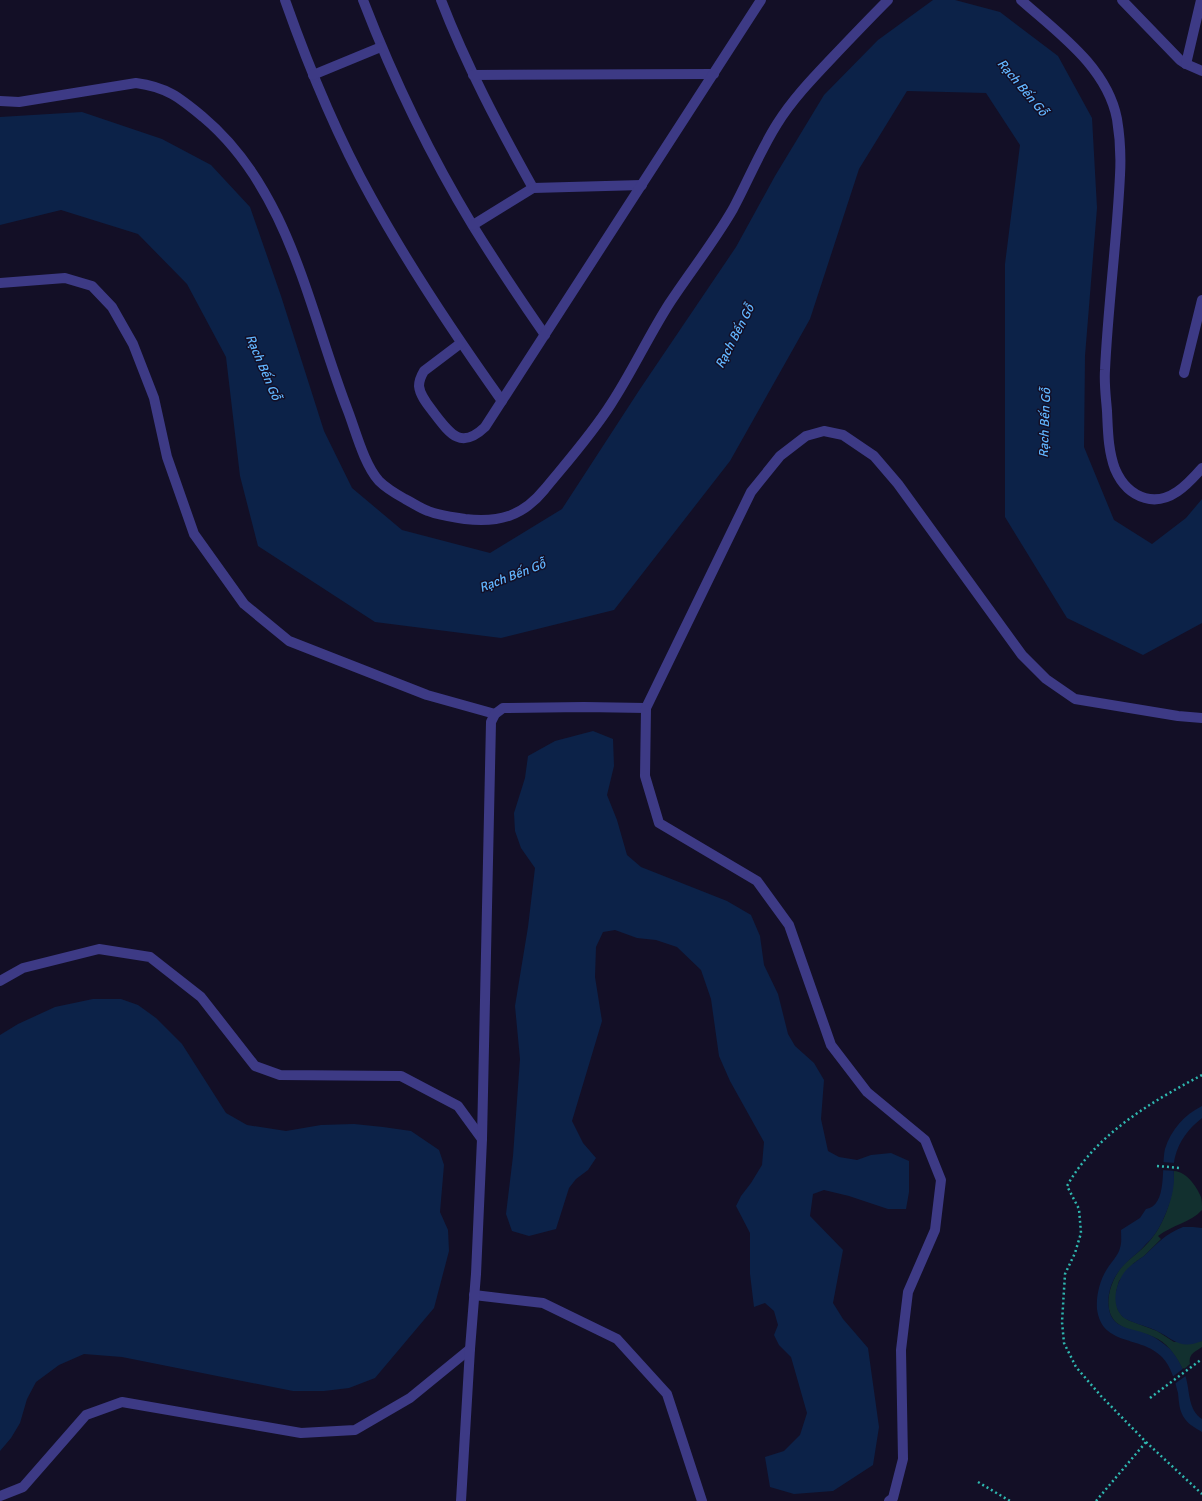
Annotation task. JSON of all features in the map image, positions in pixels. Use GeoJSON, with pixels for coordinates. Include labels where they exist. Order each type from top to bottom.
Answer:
{"type":"FeatureCollection","features":[{"type":"Feature","properties":{"kind":"street"},"geometry":{"type":"LineString","coordinates":[[285,0],[313,75],[370,196],[408,261],[461,343],[502,401]]}},
{"type":"Feature","properties":{"kind":"street"},"geometry":{"type":"LineString","coordinates":[[363,0],[381,47],[435,157],[473,226],[545,335]]}},
{"type":"Feature","properties":{"kind":"street"},"geometry":{"type":"LineString","coordinates":[[441,0],[473,75],[533,188]]}},
{"type":"Feature","properties":{"kind":"street"},"geometry":{"type":"LineString","coordinates":[[461,343],[424,372],[420,378],[419,384],[420,391],[424,398],[452,435],[460,438],[469,438],[478,434],[485,427],[761,0]]}},
{"type":"Feature","properties":{"kind":"street"},"geometry":{"type":"LineString","coordinates":[[0,101],[19,102],[136,83],[153,85],[168,92],[183,101],[210,124],[238,154],[253,173],[282,227],[324,340],[338,388],[363,452],[378,480],[392,491],[429,511],[449,517],[487,520],[517,514],[536,501],[591,432],[609,408],[624,384],[653,330],[671,301],[717,235],[733,209],[764,145],[777,123],[805,86],[888,0]]}},
{"type":"Feature","properties":{"kind":"street"},"geometry":{"type":"LineString","coordinates":[[1022,0],[1088,62],[1102,80],[1112,99],[1117,119],[1120,147],[1120,174],[1105,372],[1109,446],[1115,469],[1127,488],[1138,496],[1151,500],[1163,499],[1178,492],[1202,468]]}},
{"type":"Feature","properties":{"kind":"street"},"geometry":{"type":"LineString","coordinates":[[1122,0],[1174,54],[1186,64],[1202,70]]}},
{"type":"Feature","properties":{"kind":"street"},"geometry":{"type":"LineString","coordinates":[[1186,64],[1201,0]]}},
{"type":"Feature","properties":{"kind":"street"},"geometry":{"type":"LineString","coordinates":[[313,75],[381,47]]}},
{"type":"Feature","properties":{"kind":"street"},"geometry":{"type":"LineString","coordinates":[[473,75],[714,74]]}},
{"type":"Feature","properties":{"kind":"street"},"geometry":{"type":"LineString","coordinates":[[473,226],[533,188],[642,185]]}},
{"type":"Feature","properties":{"kind":"street"},"geometry":{"type":"LineString","coordinates":[[0,283],[65,278],[92,286],[112,307],[133,344],[154,398],[167,457],[194,534],[244,604],[289,641],[427,695],[495,714]]}},
{"type":"Feature","properties":{"kind":"street"},"geometry":{"type":"LineString","coordinates":[[1184,373],[1202,300]]}},
{"type":"Feature","properties":{"kind":"street"},"geometry":{"type":"LineString","coordinates":[[889,1501],[893,1498],[903,1459],[901,1350],[908,1292],[935,1230],[941,1180],[925,1140],[867,1092],[831,1045],[789,925],[756,881],[659,823],[645,776],[646,708],[751,492],[780,456],[806,436],[824,431],[843,435],[874,456],[898,484],[1022,655],[1046,679],[1075,699],[1178,716],[1202,718]]}},
{"type":"Feature","properties":{"kind":"street"},"geometry":{"type":"LineString","coordinates":[[461,1501],[482,1139],[491,722],[495,714],[503,708],[646,708]]}},
{"type":"Feature","properties":{"kind":"street"},"geometry":{"type":"LineString","coordinates":[[0,981],[22,968],[99,949],[150,957],[201,997],[255,1066],[280,1075],[401,1076],[458,1106],[482,1139]]}},
{"type":"Feature","properties":{"kind":"street"},"geometry":{"type":"LineString","coordinates":[[474,1295],[543,1303],[617,1339],[667,1394],[702,1501]]}},
{"type":"Feature","properties":{"kind":"street"},"geometry":{"type":"LineString","coordinates":[[0,1496],[23,1487],[86,1415],[122,1402],[300,1433],[355,1430],[410,1398],[470,1349]]}},
{"type":"Feature","properties":{"kind":"path"},"geometry":{"type":"LineString","coordinates":[[1202,1075],[1178,1088],[1122,1124],[1101,1142],[1076,1170],[1067,1186],[1079,1208],[1081,1233],[1075,1253],[1065,1274],[1062,1322],[1064,1344],[1076,1367],[1146,1442],[1202,1494]]}},
{"type":"Feature","properties":{"kind":"path"},"geometry":{"type":"LineString","coordinates":[[1157,1166],[1180,1168]]}},
{"type":"Feature","properties":{"kind":"path"},"geometry":{"type":"LineString","coordinates":[[1150,1398],[1202,1360]]}},
{"type":"Feature","properties":{"kind":"path"},"geometry":{"type":"LineString","coordinates":[[1096,1501],[1146,1442]]}},
{"type":"Feature","properties":{"kind":"path"},"geometry":{"type":"LineString","coordinates":[[978,1482],[1010,1501]]}},
{"type":"Feature","properties":{"kind":"green space"},"geometry":{"type":"Polygon","coordinates":[[[1174,1171],[1183,1174],[1194,1184],[1201,1197],[1202,1210],[1192,1218],[1158,1236],[1161,1239],[1144,1256],[1134,1263],[1119,1281],[1116,1292],[1116,1302],[1118,1310],[1122,1316],[1128,1320],[1157,1331],[1174,1342],[1202,1341],[1202,1347],[1191,1356],[1190,1364],[1183,1370],[1173,1353],[1158,1339],[1123,1327],[1116,1322],[1111,1316],[1108,1300],[1112,1284],[1120,1269],[1145,1246],[1158,1230],[1163,1221],[1170,1201],[1174,1171]]]}},
{"type":"Feature","properties":{"kind":"water","name":"Rạch Bến Gỗ"},"geometry":{"type":"Polygon","coordinates":[[[933,0],[955,0],[1000,12],[1058,56],[1092,118],[1097,208],[1085,356],[1084,447],[1114,520],[1152,544],[1186,518],[1202,499],[1202,623],[1143,655],[1067,618],[1005,517],[1005,264],[1020,145],[986,93],[907,91],[859,169],[810,319],[730,461],[614,610],[501,638],[375,622],[258,546],[240,476],[226,357],[187,284],[138,234],[61,210],[0,225],[0,117],[82,112],[162,139],[211,165],[250,207],[281,296],[324,431],[352,488],[402,530],[490,553],[562,509],[640,389],[736,247],[775,176],[824,95],[878,40],[933,0]]]}},
{"type":"Feature","properties":{"kind":"water"},"geometry":{"type":"Polygon","coordinates":[[[593,731],[613,739],[614,766],[607,795],[617,820],[627,855],[641,867],[727,901],[751,915],[760,936],[764,965],[778,994],[788,1034],[795,1046],[814,1063],[824,1080],[821,1119],[828,1151],[839,1157],[857,1160],[871,1155],[891,1153],[909,1161],[909,1192],[906,1209],[888,1209],[849,1196],[824,1190],[813,1194],[810,1216],[843,1250],[833,1303],[843,1319],[868,1348],[879,1427],[873,1465],[833,1491],[794,1494],[770,1487],[765,1457],[784,1451],[800,1435],[807,1413],[791,1357],[779,1345],[774,1335],[778,1325],[774,1311],[765,1303],[754,1307],[750,1274],[750,1233],[736,1206],[762,1165],[764,1142],[730,1081],[719,1056],[711,999],[701,970],[677,947],[656,940],[637,938],[615,930],[603,932],[596,947],[595,977],[602,1021],[572,1121],[583,1143],[596,1158],[588,1170],[576,1179],[569,1188],[556,1229],[529,1236],[512,1231],[506,1214],[513,1156],[520,1059],[515,1006],[528,927],[535,868],[521,848],[515,831],[514,813],[525,778],[528,756],[555,741],[593,731]]]}},
{"type":"Feature","properties":{"kind":"water"},"geometry":{"type":"Polygon","coordinates":[[[93,999],[121,999],[138,1005],[156,1018],[182,1044],[226,1113],[247,1125],[286,1131],[321,1125],[354,1124],[383,1127],[411,1131],[439,1150],[444,1165],[440,1212],[448,1230],[449,1251],[434,1308],[375,1378],[349,1388],[324,1391],[293,1391],[122,1357],[84,1354],[59,1365],[36,1382],[27,1399],[20,1423],[11,1438],[0,1451],[0,1035],[18,1024],[55,1007],[93,999]]]}},
{"type":"Feature","properties":{"kind":"water"},"geometry":{"type":"Polygon","coordinates":[[[1202,1106],[1202,1118],[1185,1135],[1177,1151],[1174,1163],[1173,1192],[1162,1222],[1151,1239],[1120,1269],[1111,1286],[1108,1303],[1111,1315],[1118,1324],[1148,1334],[1170,1349],[1180,1363],[1185,1374],[1192,1406],[1197,1415],[1202,1419],[1202,1432],[1188,1423],[1183,1416],[1180,1410],[1178,1393],[1174,1379],[1170,1369],[1162,1357],[1153,1350],[1114,1335],[1106,1329],[1100,1321],[1097,1304],[1102,1278],[1118,1254],[1120,1248],[1121,1230],[1140,1218],[1146,1209],[1153,1206],[1158,1201],[1161,1193],[1165,1149],[1168,1142],[1179,1124],[1189,1114],[1202,1106]]]}},
{"type":"Feature","properties":{"kind":"water"},"geometry":{"type":"Polygon","coordinates":[[[1183,1227],[1202,1228],[1202,1341],[1194,1344],[1178,1343],[1153,1329],[1132,1322],[1121,1315],[1115,1298],[1120,1279],[1127,1269],[1166,1236],[1183,1227]]]}},
{"type":"Feature","properties":{"kind":"pier"},"geometry":{"type":"Polygon","coordinates":[[[1161,1162],[1176,1163],[1176,1171],[1161,1170],[1161,1162]]]}},
{"type":"Feature","properties":{"kind":"pier"},"geometry":{"type":"Polygon","coordinates":[[[1184,1368],[1187,1375],[1173,1385],[1171,1378],[1184,1368]]]}}]}
